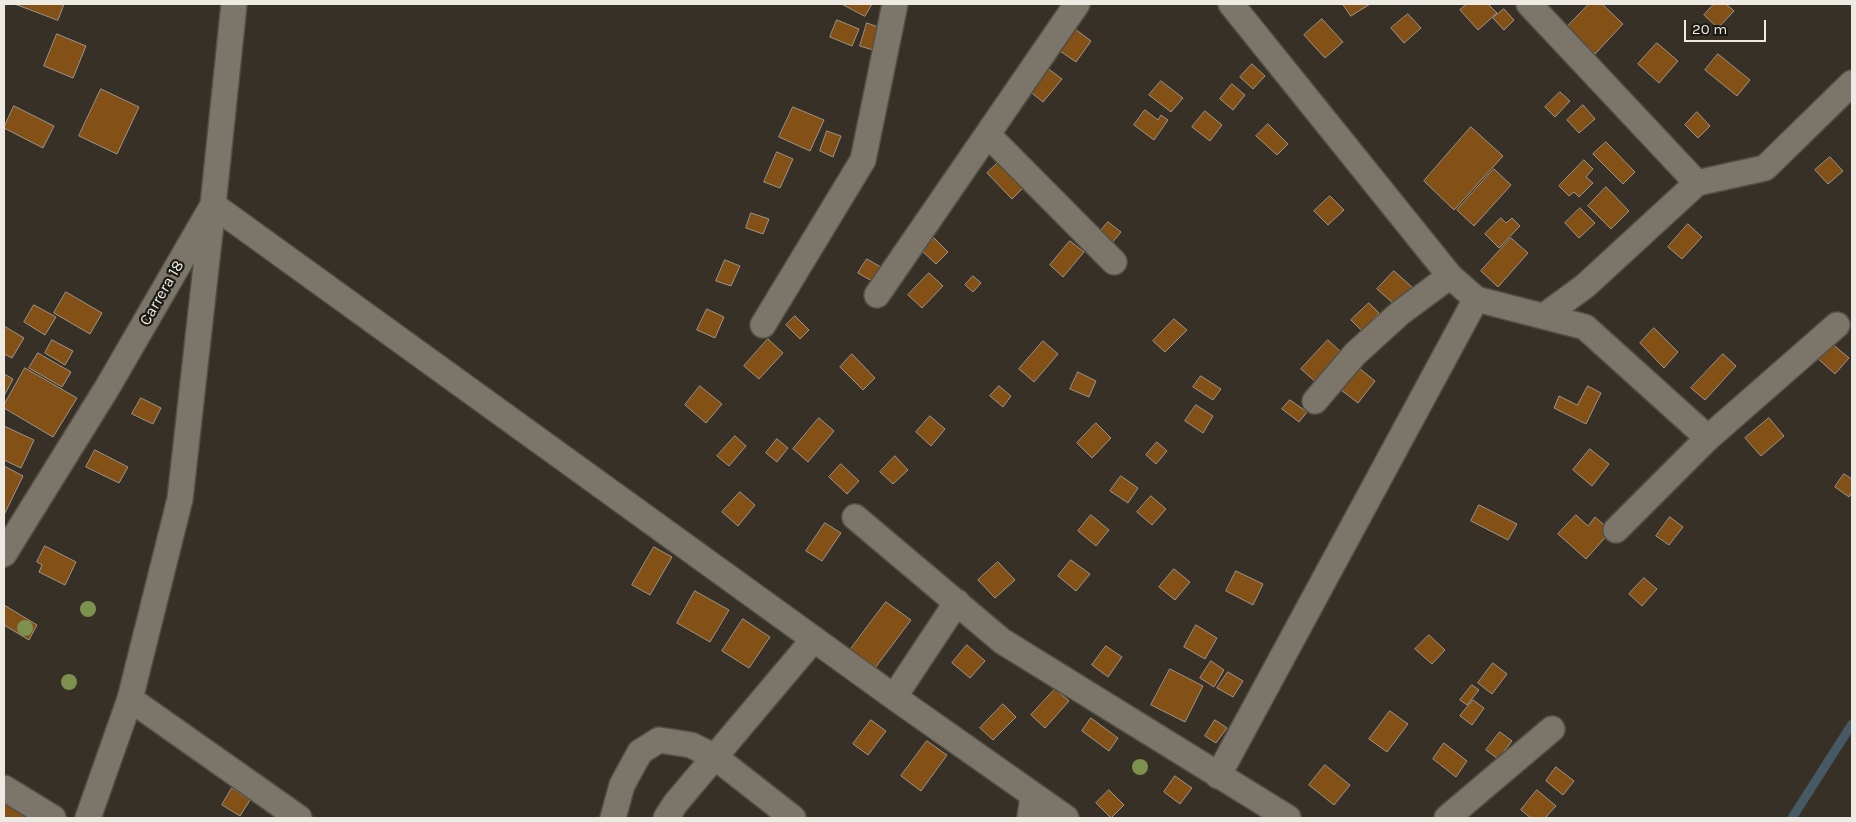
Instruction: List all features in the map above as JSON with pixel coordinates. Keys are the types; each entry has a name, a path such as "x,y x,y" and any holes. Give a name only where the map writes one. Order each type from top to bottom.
{"street":[{"name":"Carrera 18","path":"4,554 107,388 213,205 234,4"},
{"path":"763,325 863,160 895,4"},
{"path":"877,295 1077,4"},
{"path":"1231,4 1450,276 1476,299 1585,327 1708,438"},
{"path":"1529,4 1697,183"},
{"path":"1544,316 1585,286 1697,183 1765,168 1852,83"},
{"path":"988,135 1114,262"},
{"path":"88,818 130,699 180,499 213,205 894,697 1032,807 1066,818"},
{"path":"1315,401 1362,348 1400,312 1450,276"},
{"path":"1218,776 1476,299"},
{"path":"1616,530 1708,438 1837,325"},
{"path":"855,517 1002,641 1288,818"},
{"path":"894,697 957,602"},
{"path":"666,818 675,804 814,639"},
{"path":"130,699 299,818"},
{"path":"1447,818 1552,729"},
{"path":"613,818 622,785 640,752 659,740 690,745 714,757 793,818"},
{"path":"4,788 52,818"}],"building":[{"path":"15,4 64,4 58,20"},
{"path":"842,4 872,4 865,16"},
{"path":"1343,4 1370,4 1351,16"},
{"path":"1467,4 1488,4 1497,13 1478,30 1460,10"},
{"path":"1589,4 1602,4 1623,24 1595,54 1567,27"},
{"path":"1714,4 1726,4 1734,11 1718,28 1704,15"},
{"path":"1504,9 1514,20 1504,30 1493,18"},
{"path":"1408,14 1421,28 1404,43 1391,28"},
{"path":"1322,19 1343,42 1325,58 1304,35"},
{"path":"837,20 859,29 852,46 830,37"},
{"path":"867,23 881,28 873,50 860,46"},
{"path":"1075,29 1091,41 1076,62 1060,51"},
{"path":"57,34 86,46 73,78 44,66"},
{"path":"1657,43 1678,61 1659,83 1638,64"},
{"path":"1718,54 1750,80 1737,96 1705,70"},
{"path":"1252,64 1265,76 1253,89 1240,77"},
{"path":"1046,67 1062,79 1043,102 1028,90"},
{"path":"1161,81 1183,98 1171,112 1149,95"},
{"path":"1232,84 1245,95 1233,110 1220,99"},
{"path":"101,89 139,107 117,154 79,136"},
{"path":"1560,92 1570,101 1555,117 1545,107"},
{"path":"1583,105 1595,119 1579,133 1567,120"},
{"path":"14,106 54,126 43,148 4,128"},
{"path":"793,107 824,120 810,151 779,137"},
{"path":"1145,110 1158,120 1161,115 1168,120 1154,140 1134,125"},
{"path":"1205,111 1222,125 1210,141 1192,127"},
{"path":"1697,112 1710,126 1698,138 1685,125"},
{"path":"1268,124 1288,144 1277,155 1256,136"},
{"path":"1471,127 1503,156 1454,210 1424,181"},
{"path":"827,131 841,136 833,157 820,151"},
{"path":"1606,142 1635,172 1623,184 1593,154"},
{"path":"777,152 793,159 780,188 764,182"},
{"path":"1830,157 1843,171 1828,184 1815,170"},
{"path":"1001,160 1025,186 1012,199 987,173"},
{"path":"1584,160 1593,169 1586,177 1593,183 1579,197 1574,192 1569,196 1559,186"},
{"path":"1494,169 1511,185 1474,226 1457,210"},
{"path":"1606,187 1629,211 1611,229 1588,206"},
{"path":"1330,196 1344,210 1328,225 1314,211"},
{"path":"1580,208 1595,223 1579,238 1565,223"},
{"path":"751,213 769,219 763,234 746,228"},
{"path":"1501,218 1506,223 1512,218 1520,226 1499,248 1485,234"},
{"path":"1108,222 1121,232 1111,244 1098,234"},
{"path":"1688,224 1702,237 1682,259 1668,247"},
{"path":"934,238 948,252 936,264 922,251"},
{"path":"1511,238 1528,253 1498,287 1481,271"},
{"path":"1070,241 1084,252 1063,277 1050,265"},
{"path":"867,259 886,270 877,284 858,273"},
{"path":"725,260 740,266 731,286 716,281"},
{"path":"1394,271 1412,287 1395,305 1377,289"},
{"path":"929,273 943,286 922,308 908,295"},
{"path":"973,276 981,283 973,292 965,285"},
{"path":"66,292 102,313 90,334 54,313"},
{"path":"1369,303 1379,313 1362,331 1351,320"},
{"path":"34,305 56,317 45,335 24,322"},
{"path":"707,309 724,317 715,338 697,330"},
{"path":"795,316 809,330 800,339 786,325"},
{"path":"1174,319 1187,330 1165,352 1153,341"},
{"path":"4,326 24,338 12,358 4,354"},
{"path":"1654,328 1678,352 1664,368 1640,343"},
{"path":"768,339 783,353 759,379 744,366"},
{"path":"52,340 73,351 65,365 45,353"},
{"path":"1328,340 1344,355 1318,384 1301,369"},
{"path":"1043,341 1058,354 1034,382 1019,369"},
{"path":"1830,342 1849,358 1835,374 1816,357"},
{"path":"38,353 71,372 62,387 29,368"},
{"path":"852,354 875,378 863,390 840,367"},
{"path":"1723,354 1736,366 1705,400 1691,388"},
{"path":"25,368 77,398 53,437 4,408"},
{"path":"1359,368 1375,381 1358,403 1341,390"},
{"path":"1078,372 1096,381 1089,397 1070,389"},
{"path":"4,374 13,379 4,396"},
{"path":"1201,376 1221,389 1213,400 1193,387"},
{"path":"700,386 722,404 706,423 685,405"},
{"path":"999,386 1011,396 1003,407 990,396"},
{"path":"1588,386 1601,393 1586,424 1554,408 1559,396 1577,405"},
{"path":"141,398 161,408 153,424 132,414"},
{"path":"1290,400 1307,412 1299,422 1282,409"},
{"path":"1196,405 1213,416 1203,433 1185,421"},
{"path":"930,416 945,429 931,446 916,432"},
{"path":"819,418 834,431 808,462 793,449"},
{"path":"1769,418 1784,436 1761,456 1745,438"},
{"path":"1096,423 1111,438 1092,458 1077,443"},
{"path":"4,426 34,440 21,468 4,460"},
{"path":"735,436 746,446 729,466 717,456"},
{"path":"777,439 788,448 777,462 766,453"},
{"path":"1157,442 1167,451 1156,464 1146,455"},
{"path":"1590,449 1609,464 1592,486 1573,470"},
{"path":"95,450 128,467 119,483 86,467"},
{"path":"895,456 908,470 893,484 880,472"},
{"path":"841,464 859,481 847,494 829,477"},
{"path":"4,466 23,476 4,515"},
{"path":"1844,474 1852,479 1852,492 1849,497 1835,487"},
{"path":"1121,476 1138,488 1128,503 1110,491"},
{"path":"740,492 755,505 738,526 722,512"},
{"path":"1151,496 1166,509 1152,525 1137,512"},
{"path":"1479,505 1517,524 1508,540 1471,521"},
{"path":"1091,515 1109,530 1096,546 1078,531"},
{"path":"1576,515 1588,526 1595,517 1611,531 1586,559 1558,534"},
{"path":"1670,517 1683,527 1669,545 1656,536"},
{"path":"825,523 841,533 822,561 806,551"},
{"path":"45,546 76,562 65,585 39,572 42,565 37,562"},
{"path":"654,547 672,557 650,595 632,585"},
{"path":"1071,560 1090,574 1076,591 1058,576"},
{"path":"998,562 1015,580 995,598 978,580"},
{"path":"1174,569 1190,582 1175,600 1159,587"},
{"path":"1236,571 1263,584 1253,605 1226,591"},
{"path":"1644,578 1657,589 1642,606 1629,594"},
{"path":"695,591 729,610 710,642 677,623"},
{"path":"886,602 911,620 875,668 850,650"},
{"path":"4,605 37,625 29,640 4,625"},
{"path":"743,619 770,637 749,668 722,651"},
{"path":"1196,625 1217,638 1205,659 1184,647"},
{"path":"1429,635 1445,650 1432,664 1415,649"},
{"path":"967,645 985,661 970,678 952,663"},
{"path":"1106,646 1122,657 1108,677 1092,665"},
{"path":"1211,661 1224,670 1214,687 1200,678"},
{"path":"1493,663 1507,674 1492,694 1478,683"},
{"path":"1170,669 1203,686 1185,722 1151,705"},
{"path":"1228,672 1243,681 1233,697 1217,688"},
{"path":"1472,685 1479,690 1467,705 1460,700"},
{"path":"1055,689 1069,701 1045,728 1031,715"},
{"path":"1473,700 1484,708 1472,725 1460,716"},
{"path":"1003,704 1016,717 993,740 980,728"},
{"path":"1390,711 1408,724 1387,752 1369,739"},
{"path":"1091,718 1118,738 1109,751 1082,731"},
{"path":"871,720 886,731 868,755 853,744"},
{"path":"1215,720 1227,728 1216,743 1205,736"},
{"path":"1500,732 1512,741 1498,759 1486,750"},
{"path":"927,741 947,755 921,791 901,776"},
{"path":"1444,743 1467,761 1456,777 1433,759"},
{"path":"1325,765 1350,785 1334,805 1309,785"},
{"path":"1556,767 1574,781 1563,795 1546,781"},
{"path":"1175,776 1192,788 1180,804 1164,792"},
{"path":"232,788 250,800 240,816 222,805"},
{"path":"1109,790 1124,805 1111,818 1096,803"},
{"path":"1537,790 1556,806 1545,818 1531,818 1521,810"},
{"path":"4,803 28,818 4,818"}],"waterway":[{"path":"1792,818 1852,724"}]}
